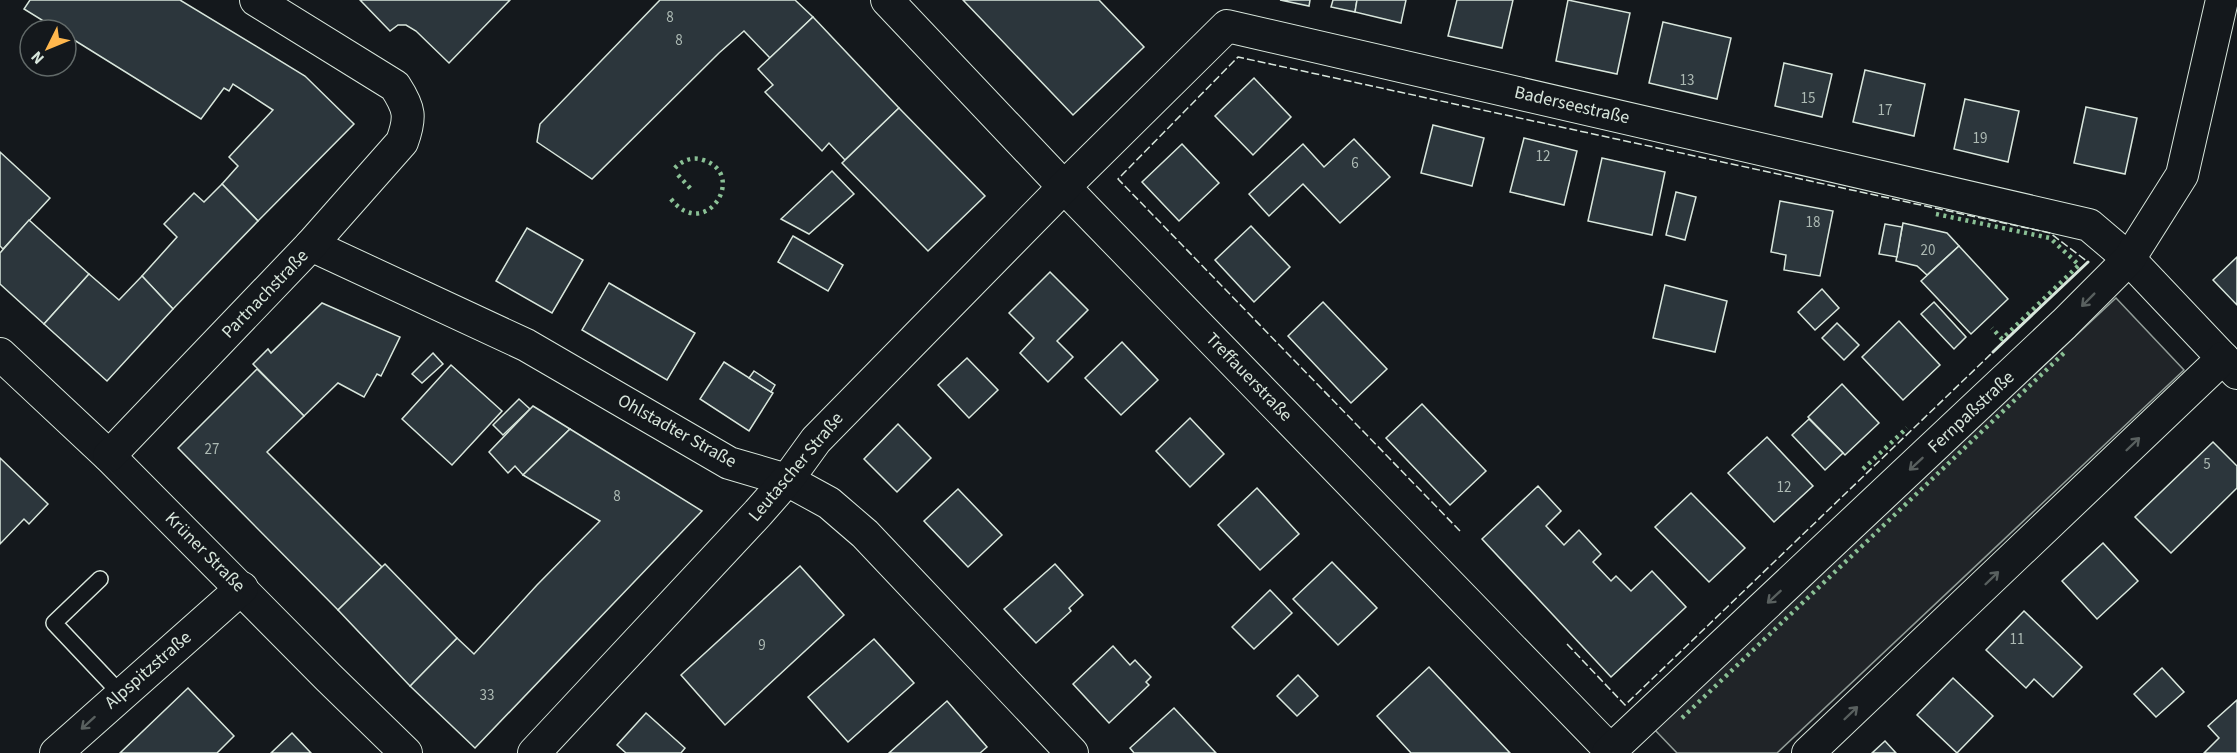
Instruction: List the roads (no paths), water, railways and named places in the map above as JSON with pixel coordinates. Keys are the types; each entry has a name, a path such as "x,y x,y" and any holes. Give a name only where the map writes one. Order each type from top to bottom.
{"street":[{"name":"Partnachstraße","path":"109,456 311,245 402,142 409,124 407,105 395,86 256,0"},
{"name":"Treffauerstraße","path":"887,0 1064,187 1610,752"},
{"name":"Fernpaßstraße","path":"1610,752 2064,324 2129,259 2182,175 2222,0"},
{"name":"Baderseestraße","path":"1064,187 1227,26 2089,225 2129,259"},
{"name":"Leutascher Straße","path":"534,753 758,513 787,480 816,440 1064,187"},
{"name":"Ohlstadter Straße","path":"311,245 526,345 729,463 787,480 829,503 865,534 1072,753"},
{"path":"1808,753 2230,365 2129,259"},
{"name":"Krüner Straße","path":"0,354 109,456 406,753"},
{"name":"Alpspitzstraße","path":"56,753 242,588"}],"lane":[{"path":"100,579 54,623 121,694"}]}
